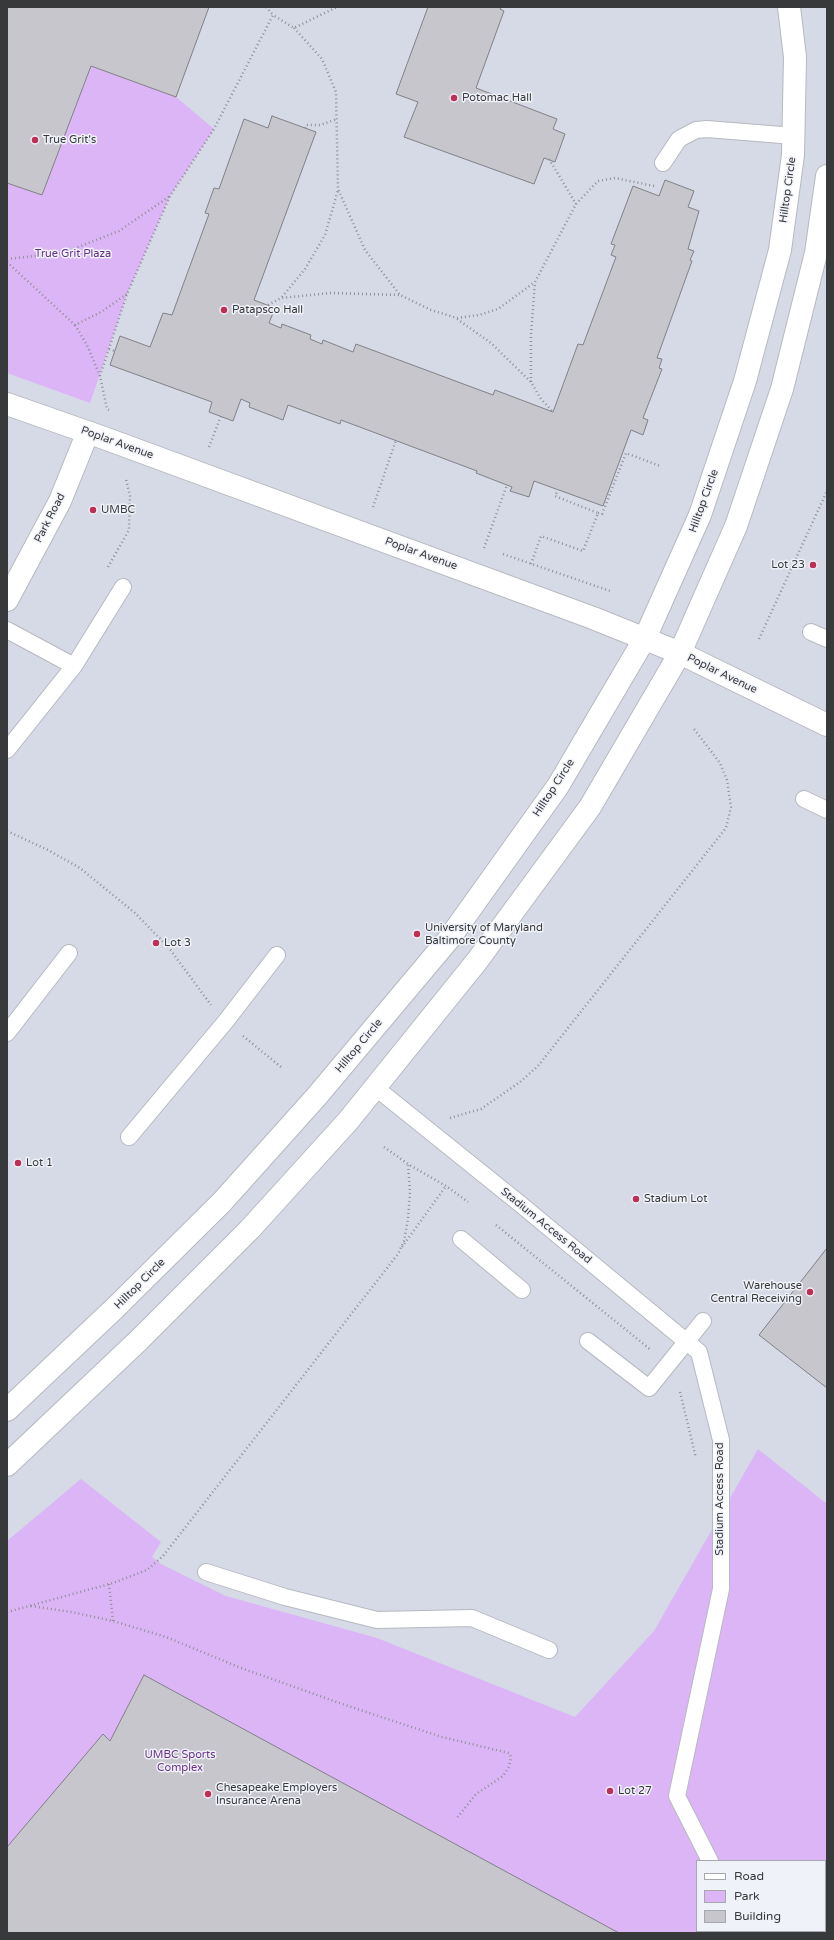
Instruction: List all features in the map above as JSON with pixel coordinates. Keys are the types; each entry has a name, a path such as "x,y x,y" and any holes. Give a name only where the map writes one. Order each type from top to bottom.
{"street":[{"name":"Hilltop Circle","path":"7,1410 115,1308 222,1202 317,1096 443,946 558,786 645,638 700,515 745,381 780,250 794,155 795,57 789,7"},
{"path":"7,1465 139,1340 250,1229 376,1088 477,961 590,807 680,653 736,526 782,389 816,253 827,176"},
{"name":"Poplar Avenue","path":"7,404 88,432 645,638 680,653 827,725"},
{"name":"Park Road","path":"7,600 60,501 88,432"}],"lane":[{"path":"663,163 679,139 696,130 707,129 794,136"},
{"path":"7,750 74,666 123,587"},
{"path":"7,630 74,666"},
{"path":"811,632 827,639"},
{"path":"804,799 827,810"},
{"path":"7,1033 69,953"},
{"path":"129,1137 226,1021 277,955"},
{"name":"Stadium Access Road","path":"376,1088 519,1203 699,1352 721,1440 721,1589 678,1796 710,1860"},
{"path":"461,1240 522,1290"},
{"path":"588,1341 649,1388 703,1321"},
{"path":"206,1572 285,1597 377,1620 472,1618 549,1650"}],"path":[{"path":"266,7 273,15 294,28 322,59 336,92 338,189 324,235 305,270 281,298 268,305"},
{"path":"294,28 337,7"},
{"path":"100,376 127,294 170,196 214,129 273,15"},
{"path":"305,128 306,125 320,125 337,119"},
{"path":"549,159 576,204"},
{"path":"531,382 531,334 535,282 576,204 598,181 606,178 628,179 655,186"},
{"path":"338,189 365,250 400,295"},
{"path":"7,261 62,253 119,231 170,196"},
{"path":"7,261 75,325 87,345 100,376 107,409 115,412"},
{"path":"457,318 479,315 498,309 535,282"},
{"path":"75,325 101,312 127,294"},
{"path":"281,298 330,294 400,295 431,310 457,318 491,343 531,382 541,399 553,412"},
{"path":"109,349 115,351"},
{"path":"209,447 221,416"},
{"path":"373,507 396,440"},
{"path":"202,444 216,450"},
{"path":"558,490 555,496 602,514 626,453 660,466"},
{"path":"108,568 129,530 130,496 126,479"},
{"path":"490,550 484,548 507,485"},
{"path":"759,639 827,491"},
{"path":"365,504 380,510"},
{"path":"531,564 541,536 583,551 598,513"},
{"path":"497,552 610,591"},
{"path":"448,1118 481,1109 520,1082 538,1066 726,828 731,807 727,780 720,763 694,729"},
{"path":"7,830 80,868 135,913 169,948 206,1000 226,1021 281,1067"},
{"path":"384,1146 408,1164 446,1186 468,1202"},
{"path":"398,1254 404,1241 408,1219 410,1192 408,1164"},
{"path":"7,1612 108,1584 147,1570 162,1556 398,1254 446,1186"},
{"path":"496,1225 652,1350"},
{"path":"680,1392 696,1460"},
{"path":"108,1584 114,1621"},
{"path":"28,1606 71,1612 114,1621 166,1637 241,1668 348,1706 442,1737 509,1753 511,1756 509,1767 506,1772 476,1794 457,1818"}],"shaded area":[{"name":"University of Maryland Baltimore County","path":"7,7 827,7 827,1933 7,1933"}],"green space":[{"name":"True Grit Plaza","path":"91,66 176,97 214,129 170,196 127,294 90,403 7,373 7,183 42,195"},
{"name":"UMBC Sports Complex","path":"758,1449 827,1504 827,1933 7,1933 7,1541 81,1479 161,1542 152,1557 161,1564 226,1596 377,1638 575,1717 654,1631"}],"building":[{"name":"True Grit's","path":"7,7 209,7 176,97 91,66 42,195 7,183"},
{"name":"Potomac Hall","path":"428,7 501,7 500,9 504,11 476,88 557,119 553,129 565,134 555,162 544,158 534,184 404,137 418,102 396,94"},
{"name":"Patapsco Hall","path":"272,116 316,132 254,300 275,308 269,323 281,328 282,324 311,335 310,339 322,344 323,340 353,352 356,344 493,395 495,390 553,412 578,344 583,345 616,257 611,255 615,245 611,244 633,186 659,196 665,180 694,191 688,207 699,211 688,249 694,251 690,260 692,261 657,358 662,359 659,368 662,369 643,418 648,420 643,435 631,430 603,506 534,481 529,497 510,491 512,487 476,473 477,471 341,420 340,424 288,405 283,420 249,407 250,403 241,399 233,421 209,412 212,402 110,365 120,336 150,347 163,313 172,315 209,214 205,213 214,188 219,189 244,119 268,128"},
{"name":"Warehouse Central Receiving","path":"827,1248 827,1388 759,1335"},
{"name":"Chesapeake Employers Insurance Arena","path":"144,1675 619,1933 7,1933 7,1847 103,1734 110,1741"}],"place":[{"name":"Potomac Hall","path":"454,98"},
{"name":"True Grit's","path":"35,140"},
{"name":"Patapsco Hall","path":"224,310"},
{"name":"UMBC","path":"93,510"},
{"name":"Lot 23","path":"813,565"},
{"name":"University of Maryland Baltimore County","path":"417,934"},
{"name":"Lot 3","path":"156,943"},
{"name":"Lot 1","path":"18,1163"},
{"name":"Stadium Lot","path":"636,1199"},
{"name":"Warehouse Central Receiving","path":"810,1292"},
{"name":"Lot 27","path":"610,1791"},
{"name":"Chesapeake Employers Insurance Arena","path":"208,1794"}]}
